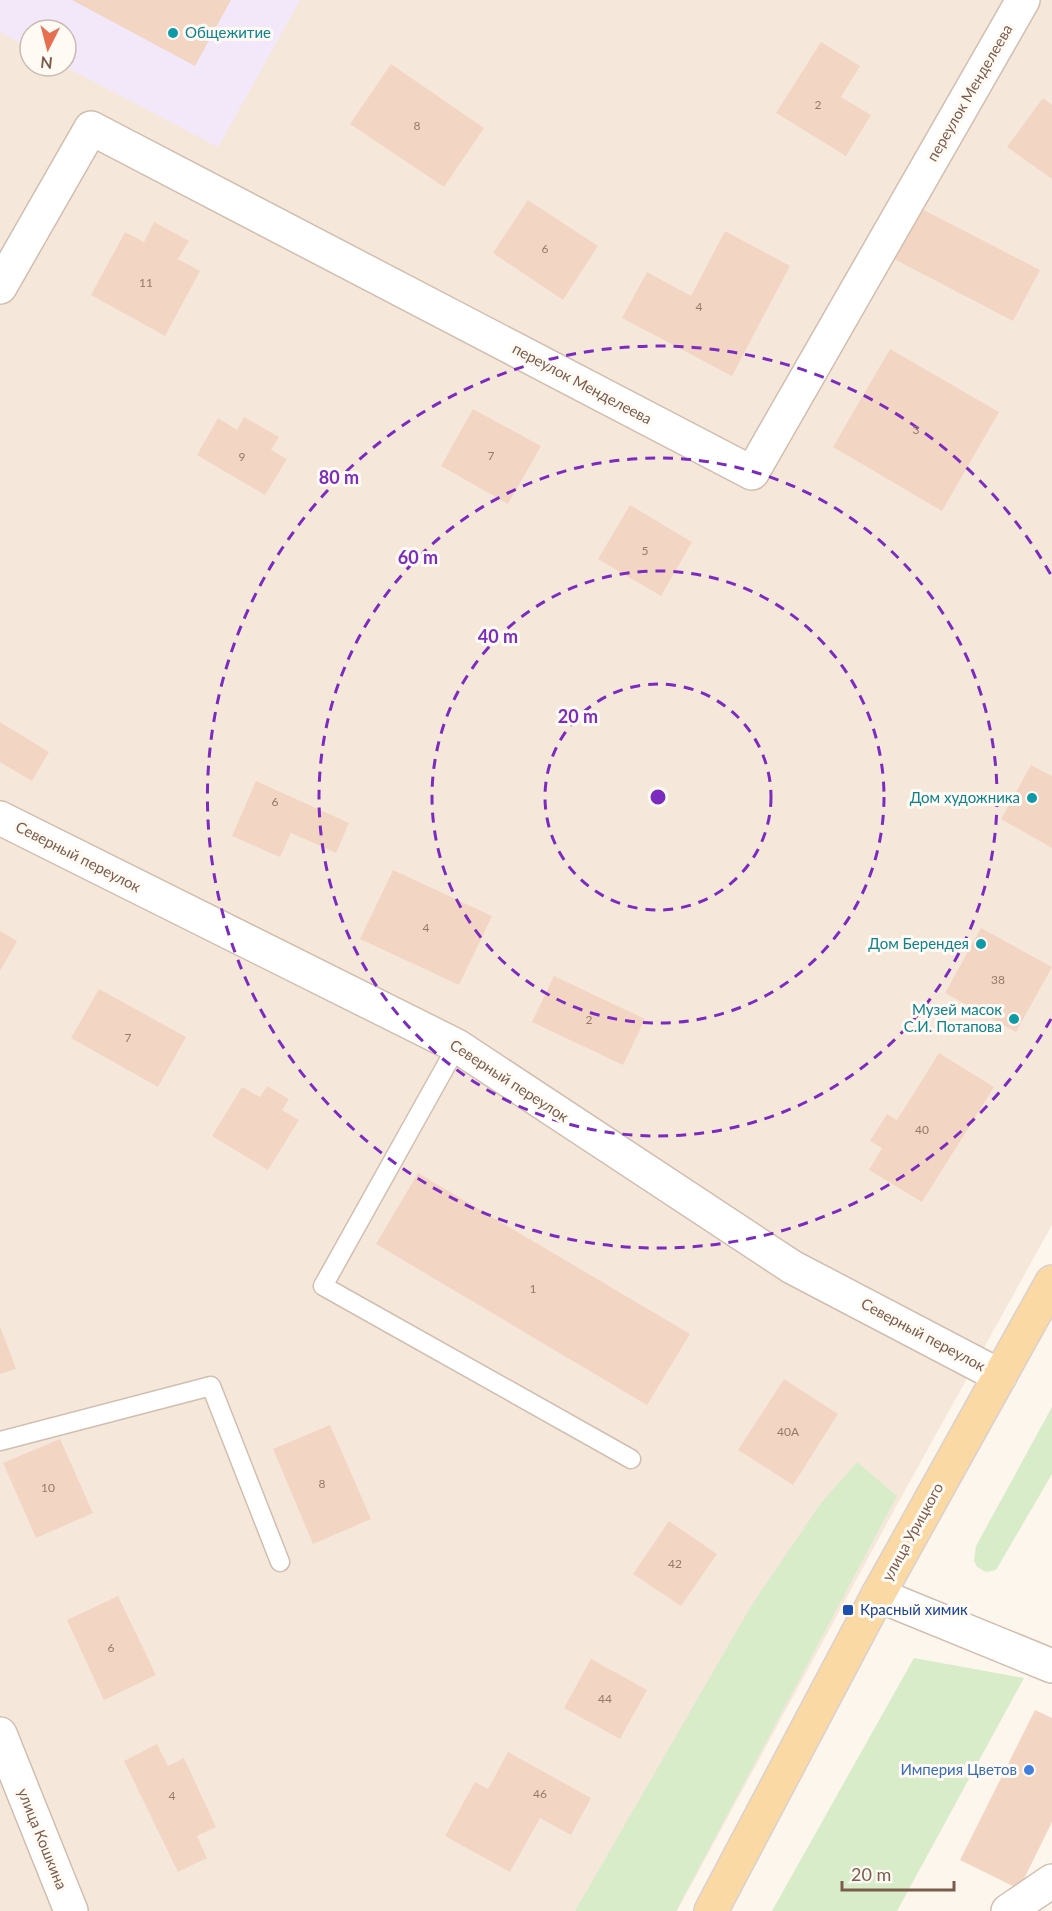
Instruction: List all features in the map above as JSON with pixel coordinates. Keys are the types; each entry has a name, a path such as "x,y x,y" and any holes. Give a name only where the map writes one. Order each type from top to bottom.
{"main road":[{"name":"улица Урицкого","path":"711,1911 879,1595 1052,1282"}],"street":[{"name":"переулок Менделеева","path":"0,287 91,128 752,473 1023,0"},
{"name":"Северный переулок","path":"0,818 457,1046 792,1267 1000,1376"},
{"path":"879,1595 1052,1666"},
{"name":"улица Кошкина","path":"0,1734 71,1911"},
{"path":"1008,1911 1052,1881"}],"lane":[{"path":"457,1046 323,1286 631,1459"},
{"path":"0,1441 211,1386 280,1562"}],"shaded area":[{"path":"0,0 1052,0 1052,1225 677,1911 0,1911"},
{"path":"0,0 300,0 218,147 78,73 78,18 18,18 18,42 0,32"}],"green space":[{"path":"1052,1407 1052,1474 996,1570 986,1572 977,1567 974,1561 976,1546"},
{"path":"857,1462 897,1496 676,1911 575,1911 751,1606 821,1503"},
{"path":"914,1658 1024,1678 897,1911 772,1911"}],"building":[{"name":"Общежитие","path":"72,0 231,0 195,66"},
{"path":"821,42 860,66 841,97 871,115 846,156 776,113"},
{"path":"391,64 484,128 444,187 350,124"},
{"path":"1043,98 1052,105 1052,179 1007,147"},
{"path":"528,200 598,246 563,300 493,253"},
{"path":"918,207 1040,270 1013,321 892,258"},
{"path":"154,222 189,241 178,259 200,271 165,336 91,295 125,232 144,242"},
{"path":"725,231 790,266 732,376 622,318 647,272 691,296"},
{"path":"890,349 999,412 942,511 833,447"},
{"path":"473,409 541,446 508,504 441,466"},
{"path":"244,417 279,437 271,450 287,459 265,495 197,455 218,418 237,430"},
{"path":"630,505 692,542 661,596 598,559"},
{"path":"0,722 49,752 32,781 0,762"},
{"name":"Дом художника","path":"1031,765 1052,776 1052,848 1001,819"},
{"path":"256,781 349,823 336,853 291,833 280,857 232,836"},
{"path":"393,870 492,916 459,985 360,939"},
{"path":"981,928 1052,967 1016,1032 945,993"},
{"path":"0,931 17,941 0,971"},
{"path":"554,976 645,1019 623,1065 532,1022"},
{"path":"99,989 186,1037 158,1087 71,1038"},
{"path":"939,1053 994,1087 922,1202 869,1170 882,1148 870,1141 887,1114 897,1120"},
{"path":"267,1086 289,1099 282,1110 299,1120 268,1170 212,1136 242,1087 260,1097"},
{"path":"418,1173 690,1334 647,1405 376,1244"},
{"path":"0,1326 16,1369 0,1374"},
{"path":"784,1379 838,1414 793,1485 738,1450"},
{"path":"330,1425 371,1519 313,1544 273,1449"},
{"path":"60,1439 93,1513 36,1538 3,1463"},
{"path":"669,1521 717,1554 681,1606 633,1574"},
{"path":"118,1596 156,1675 104,1700 67,1620"},
{"path":"591,1659 647,1690 620,1739 564,1708"},
{"name":"Империя Цветов","path":"1035,1710 1052,1718 1052,1822 1019,1889 960,1860"},
{"path":"157,1744 168,1766 184,1758 216,1827 197,1836 207,1858 178,1872 124,1761"},
{"path":"508,1752 591,1798 571,1835 540,1818 510,1872 445,1836 475,1782 488,1789"}],"place":[{"name":"Общежитие","path":"173,33"},
{"name":"Дом художника","path":"1032,798"},
{"name":"Дом Берендея","path":"981,944"},
{"name":"Музей масок С.И. Потапова","path":"1014,1019"},
{"name":"Красный химик","path":"848,1610"},
{"name":"Империя Цветов","path":"1029,1770"}]}
